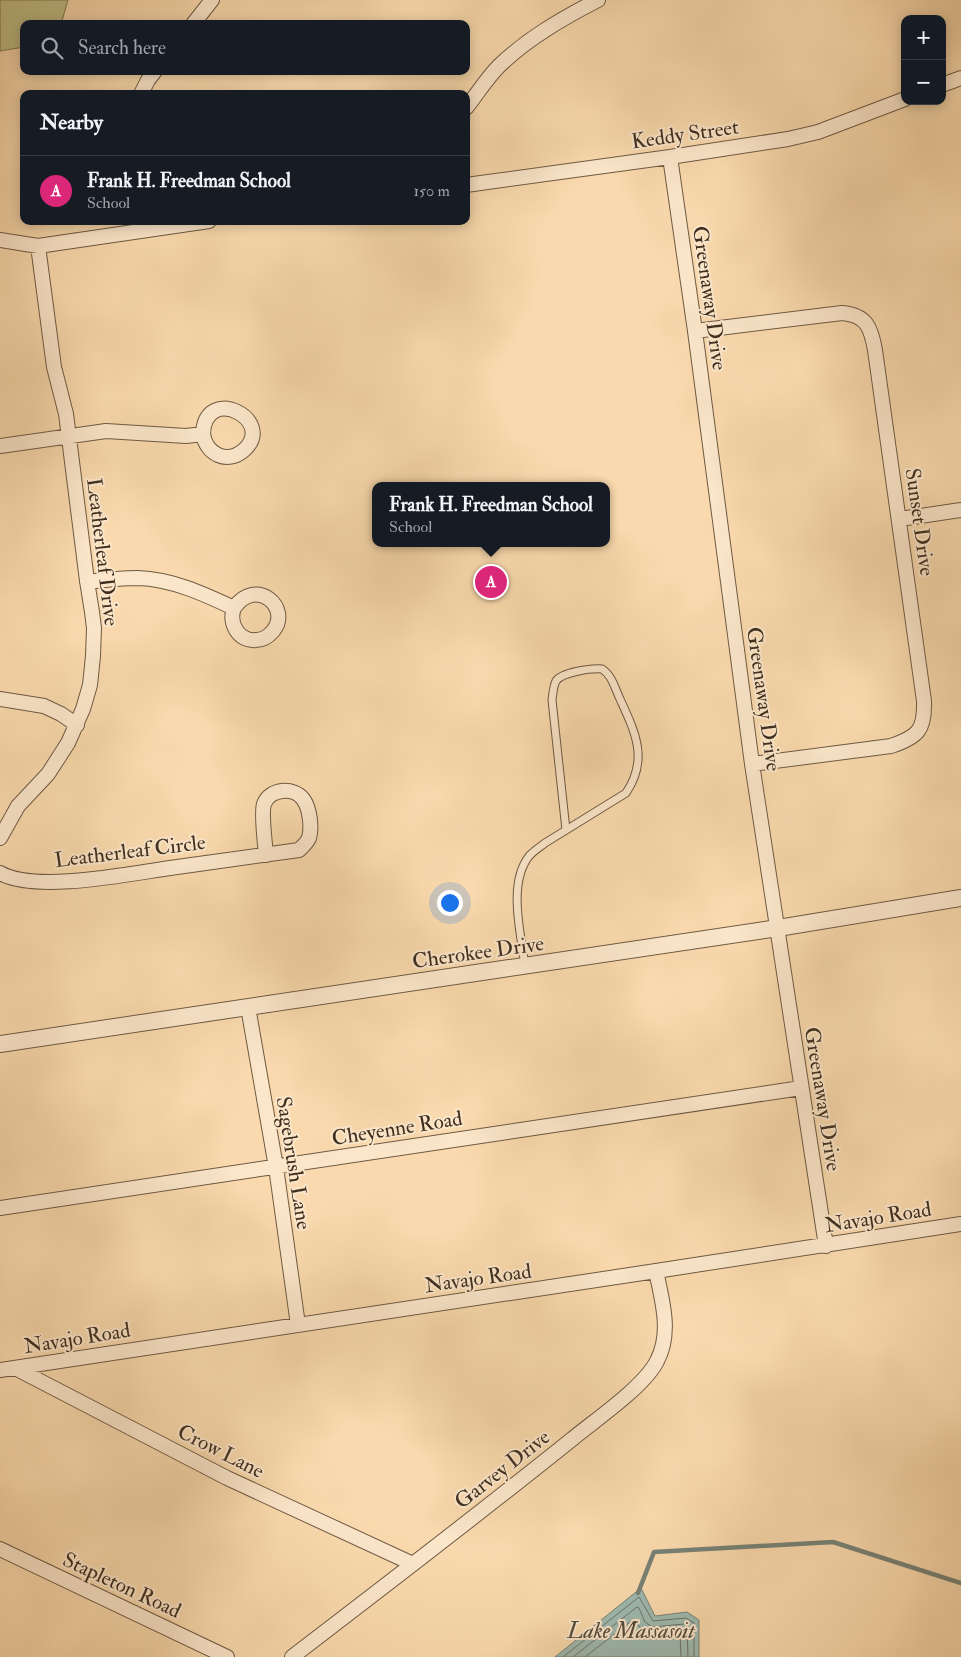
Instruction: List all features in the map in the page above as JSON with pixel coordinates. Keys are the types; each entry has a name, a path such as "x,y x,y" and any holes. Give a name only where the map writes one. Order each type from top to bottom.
{"street":[{"path":"196,20 212,0"},
{"path":"470,103 490,77 513,53 545,29 598,0"},
{"path":"143,90 152,75"},
{"path":"946,84 961,78"},
{"name":"Keddy Street","path":"470,184 788,139 818,132 901,101"},
{"name":"Greenaway Drive","path":"670,157 752,764 826,1246"},
{"path":"0,240 38,246 151,225"},
{"name":"Leatherleaf Drive","path":"0,838 18,806 55,764 76,725 90,685 93,656 94,628 69,438 64,403 54,367 38,246"},
{"name":"Sunset Drive","path":"695,331 842,313 858,316 865,321 873,336 924,701 924,720 919,731 908,740 891,746 752,764"},
{"path":"0,446 69,438 96,432 115,431 186,436 203,434"},
{"path":"900,519 961,510"},
{"path":"87,582 129,578 157,580 191,590 234,608"},
{"path":"0,698 44,706 76,725"},
{"name":"Leatherleaf Circle","path":"0,873 28,881 78,880 266,855 299,850 308,839 309,826 307,806 304,800 297,794 288,791 279,792 269,796 265,802 263,813 266,855"},
{"name":"Cherokee Drive","path":"0,1044 778,928 961,898"},
{"name":"Sagebrush Lane","path":"248,1008 276,1167 298,1325"},
{"name":"Cheyenne Road","path":"0,1208 801,1088"},
{"name":"Navajo Road","path":"0,1370 656,1272 961,1224"},
{"name":"Garvey Drive","path":"292,1657 550,1457 646,1377 661,1354 664,1335 664,1315 656,1272"},
{"name":"Crow Lane","path":"15,1368 227,1478 413,1564"},
{"name":"Stapleton Road","path":"0,1549 227,1657"}],"lane":[{"path":"525,966 517,907 519,886 526,861 534,851 626,793 633,782 637,770 638,756 634,731 610,677 602,669 562,676 556,681 553,691 552,700 566,830"}],"shaded area":[{"path":"0,0 68,0 62,20 20,20 20,48 0,51"}],"water":[{"name":"Lake Massasoit","path":"641,1588 655,1616 687,1612 699,1620 699,1657 555,1657"}],"waterway":[{"path":"638,1593 654,1552 833,1542 961,1583"}],"place":[{"name":"Frank H. Freedman School","path":"491,582"}]}
